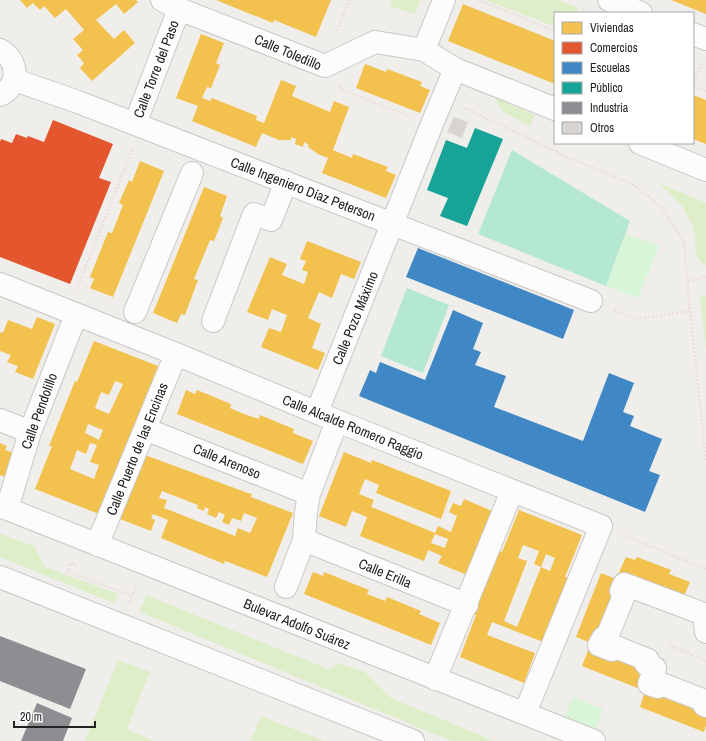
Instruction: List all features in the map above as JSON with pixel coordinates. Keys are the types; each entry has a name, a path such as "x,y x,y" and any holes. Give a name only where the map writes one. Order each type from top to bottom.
{"street":[{"path":"424,50 444,0"},
{"path":"609,0 639,12"},
{"name":"Calle Toledillo","path":"171,5 325,66"},
{"name":"Calle Torre del Paso","path":"135,124 171,5"},
{"path":"694,35 705,49"},
{"path":"325,66 375,42 424,50 455,69 554,109"},
{"path":"0,50 6,53 11,59 16,73 7,88"},
{"path":"392,224 455,69"},
{"name":"Calle Ingeniero Díaz Peterson","path":"7,88 78,102 591,301"},
{"path":"642,144 706,170"},
{"path":"135,312 192,173"},
{"path":"213,321 254,214 271,220 286,182"},
{"name":"Calle Pozo Máximo","path":"317,412 392,224"},
{"name":"Calle Alcalde Romero Raggio","path":"0,284 176,354 337,421 601,526"},
{"name":"Calle Pendolillo","path":"3,508 74,314"},
{"name":"Calle Puerto de las Encinas","path":"97,545 176,354"},
{"path":"0,420 30,432"},
{"path":"286,587 304,540 309,494 337,421"},
{"name":"Calle Arenoso","path":"145,429 309,494"},
{"path":"435,679 467,605 512,491"},
{"name":"Bulevar Adolfo Suárez","path":"3,508 594,741"},
{"path":"525,713 601,526"},
{"name":"Calle Erilla","path":"304,540 467,605"},
{"path":"0,577 413,741"},
{"path":"706,632 704,614 624,584 621,592 625,593 609,633 606,639 603,638 599,645 612,650 613,646 648,660 646,664 655,668 649,684 658,687 659,683 705,701 704,705 706,706"}],"path":[{"path":"478,0 554,31"},
{"path":"694,82 705,49"},
{"name":"Calle Toledillo","path":"325,66 342,90 432,124"},
{"path":"694,85 706,91"},
{"path":"443,97 511,132 568,158 634,185 660,207 684,242 706,460"},
{"path":"74,314 77,290 133,148"},
{"path":"688,281 706,277"},
{"path":"591,301 636,319 690,311"},
{"path":"701,411 706,410"},
{"path":"601,526 706,569"},
{"path":"78,566 71,563 68,572 132,596"},
{"path":"128,606 137,583"},
{"path":"128,586 135,588"},
{"path":"665,643 706,661"}],"green space":[{"path":"391,0 420,0 415,14 390,6"},
{"path":"486,0 559,0 578,8 576,12 554,12 554,27"},
{"path":"495,98 535,115 530,126 502,111"},
{"path":"512,150 630,221 606,286 478,234"},
{"path":"659,183 706,203 706,265 697,256 695,235 688,216 679,202"},
{"path":"626,234 659,246 638,298 606,286"},
{"path":"407,288 449,305 423,373 381,356"},
{"path":"700,296 706,296 706,349"},
{"path":"0,534 34,546 45,567 118,594 114,603 0,557"},
{"path":"146,595 328,669 339,663 365,672 391,698 494,741 452,741 140,612"},
{"path":"118,660 150,672 127,729 154,741 85,741"},
{"path":"573,697 603,709 595,730 565,717"},
{"path":"261,716 324,741 251,741"}],"building: Viviendas":[{"path":"20,0 136,0 138,2 124,14 116,4 96,20 114,39 124,30 135,43 92,81 80,68 84,63 77,55 83,50 73,39 84,30 66,9 55,18 44,6 40,10 33,3 27,8"},
{"path":"216,0 331,0 316,37 274,20 273,23"},
{"path":"671,0 706,0 706,14"},
{"path":"463,4 554,41 554,84 448,41"},
{"path":"201,34 224,43 216,63 220,65 211,88 207,87 202,98 210,101 212,98 257,116 256,120 264,123 281,80 296,86 292,96 330,112 334,101 349,107 333,150 352,158 353,154 388,167 386,171 396,175 386,198 322,173 328,158 318,154 304,142 303,147 295,144 296,139 291,137 291,140 279,140 262,133 256,147 192,121 198,106 176,98"},
{"path":"365,64 386,72 387,69 422,82 420,86 430,90 420,113 356,88"},
{"path":"694,95 706,100 706,144 694,139"},
{"path":"140,161 164,171 113,297 90,288 94,279 90,277 108,232 112,233 123,205 119,203 129,180 132,182"},
{"path":"204,187 227,196 220,216 223,218 214,241 210,240 194,279 198,280 185,315 181,314 177,323 153,313"},
{"path":"307,241 361,262 354,279 341,274 332,298 319,292 308,318 321,324 312,348 325,353 318,370 261,347 269,328 281,332 287,315 272,309 268,320 247,312 270,257 287,264 282,275 304,284 308,272 302,270 306,261 300,259"},
{"path":"37,317 55,324 33,379 15,372 18,366 7,362 11,355 0,351 0,332 3,333 8,320 32,329"},
{"path":"94,341 158,366 141,408 144,409 99,514 35,489 52,446 49,446 75,381 77,382","holes":["115,381 123,384 109,414 95,408 101,392 109,395","88,424 103,430 99,440 85,433","90,443 97,445 90,462 99,465 94,479 70,469 77,450 86,454"]},
{"path":"186,390 195,394 197,390 231,404 230,408 244,414 259,419 260,415 294,429 293,433 313,441 303,464 177,414"},
{"path":"0,443 7,446 5,450 14,453 5,477 0,475"},
{"path":"344,452 371,463 372,460 451,491 441,519 376,493 379,485 365,479 359,494 374,500 371,507 435,533 438,526 451,532 457,516 449,512 453,503 461,506 464,499 492,511 467,575 438,563 442,556 428,550 424,561 360,536 367,517 352,511 346,527 319,516","holes":["435,534 448,539 445,548 431,543"]},
{"path":"145,455 252,494 251,497 293,513 267,577 225,561 224,564 161,538 168,520 153,514 151,518 155,520 151,531 120,519","holes":["162,491 198,505 197,508 204,511 205,507 209,509 207,514 216,518 219,512 225,515 222,522 229,525 232,518 241,521 244,513 257,518 250,533 238,528 235,536 164,508 167,500 159,498"]},
{"path":"519,510 582,535 565,577 569,578 543,642 492,622 487,635 535,653 524,683 460,657 476,615 474,615 480,597 499,551 502,552","holes":["523,545 539,551 534,564 541,567 517,627 504,621 527,561 518,558","546,554 555,558 550,571 541,567"]},
{"path":"626,557 635,560 637,557 671,570 669,574 690,582 680,605 624,584 606,639 646,664 706,706 706,726 704,732 640,707 645,691 582,666 591,643 576,637 601,573 616,579"},
{"path":"313,572 323,576 324,572 369,590 367,594 385,601 387,597 421,611 419,614 440,623 431,645 304,594"}],"building: Comercios":[{"path":"53,120 113,144 99,178 111,182 70,284 0,257 1,139 12,143 16,134 27,138 28,136 44,142"}],"building: Escuelas":[{"path":"418,248 574,310 563,339 406,277"},
{"path":"453,310 483,323 473,349 481,352 475,365 506,376 494,407 583,441 609,373 634,383 623,412 634,416 630,426 662,439 649,471 660,475 645,512 359,396 370,370 376,373 380,362 425,380"}],"building: Público":[{"path":"475,128 503,139 467,226 440,216 448,198 427,190 446,140 467,148"}],"building: Industria":[{"path":"0,636 86,669 70,709 0,681"},
{"path":"37,703 72,718 63,741 21,741"}],"building: Otros":[{"path":"454,117 468,122 462,138 447,132"}]}
